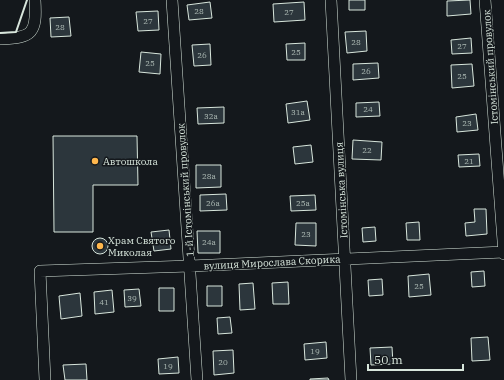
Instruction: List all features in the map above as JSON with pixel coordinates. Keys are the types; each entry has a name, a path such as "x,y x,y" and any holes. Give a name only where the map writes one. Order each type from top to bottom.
{"street":[{"path":"0,39 19,38 31,32 35,23 35,0"},
{"name":"1-й Істомінський провулок","path":"172,0 197,380"},
{"name":"Істомінська вулиця","path":"331,0 351,380"},
{"name":"Істомінський провулок","path":"485,0 504,253"},
{"name":"вулиця Мирослава Скорика","path":"45,380 40,271 504,253"}],"building":[{"path":"349,0 365,0 365,10 349,10"},
{"path":"470,0 471,14 447,16 447,1"},
{"path":"210,2 212,18 189,20 187,5"},
{"path":"304,2 305,20 274,22 273,4"},
{"path":"158,11 159,30 138,31 136,12"},
{"path":"69,17 71,36 51,37 50,18"},
{"path":"366,31 367,51 347,53 345,32"},
{"path":"471,38 472,53 452,54 451,40"},
{"path":"305,43 305,60 287,60 286,44"},
{"path":"210,44 211,65 194,66 192,45"},
{"path":"141,52 161,54 160,74 139,72"},
{"path":"378,63 379,78 353,80 353,64"},
{"path":"472,64 474,86 452,88 451,65"},
{"path":"307,101 310,120 288,123 286,104"},
{"path":"379,102 380,116 356,117 356,103"},
{"path":"224,107 224,123 198,124 197,108"},
{"path":"476,114 478,130 457,132 456,117"},
{"name":"Автошкола","path":"53,136 137,136 138,185 93,185 93,232 54,232"},
{"path":"353,140 382,142 381,160 352,159"},
{"path":"311,145 313,162 295,164 293,147"},
{"path":"479,154 480,166 459,167 458,155"},
{"path":"196,165 221,165 221,187 196,188"},
{"path":"226,194 227,210 200,211 200,195"},
{"path":"315,195 316,210 291,211 290,196"},
{"path":"474,209 486,209 487,234 466,236 465,223 475,222"},
{"path":"419,222 420,240 407,240 406,223"},
{"path":"296,223 316,223 316,246 295,245"},
{"path":"375,227 376,241 363,242 362,228"},
{"path":"169,230 171,249 154,251 151,232"},
{"path":"197,231 220,231 220,253 198,253"},
{"name":"Храм Святого Миколая","path":"100,238 107,243 108,246 103,253 100,254 93,249 92,246 97,239"},
{"path":"484,271 485,286 472,287 471,272"},
{"path":"429,274 431,295 409,297 408,276"},
{"path":"382,279 383,295 369,296 368,280"},
{"path":"288,282 289,304 273,304 272,283"},
{"path":"253,283 255,309 240,310 239,284"},
{"path":"207,286 222,286 222,306 207,306"},
{"path":"159,288 174,288 174,311 159,311"},
{"path":"139,289 141,306 125,307 124,290"},
{"path":"112,290 114,312 95,314 94,292"},
{"path":"80,293 82,316 61,319 59,296"},
{"path":"230,317 232,333 218,334 217,318"},
{"path":"488,337 490,360 472,361 471,338"},
{"path":"326,342 327,358 305,360 304,344"},
{"path":"392,347 393,364 371,365 370,348"},
{"path":"233,350 234,373 214,375 213,351"},
{"path":"178,357 179,373 159,374 158,359"},
{"path":"86,364 87,380 65,380 63,365"},
{"path":"328,378 329,380 310,380 310,379"}],"wall":[{"path":"0,33 16,32 27,0"}],"place":[{"name":"Автошкола","path":"95,161"},
{"name":"Храм Святого Миколая","path":"100,246"}]}
